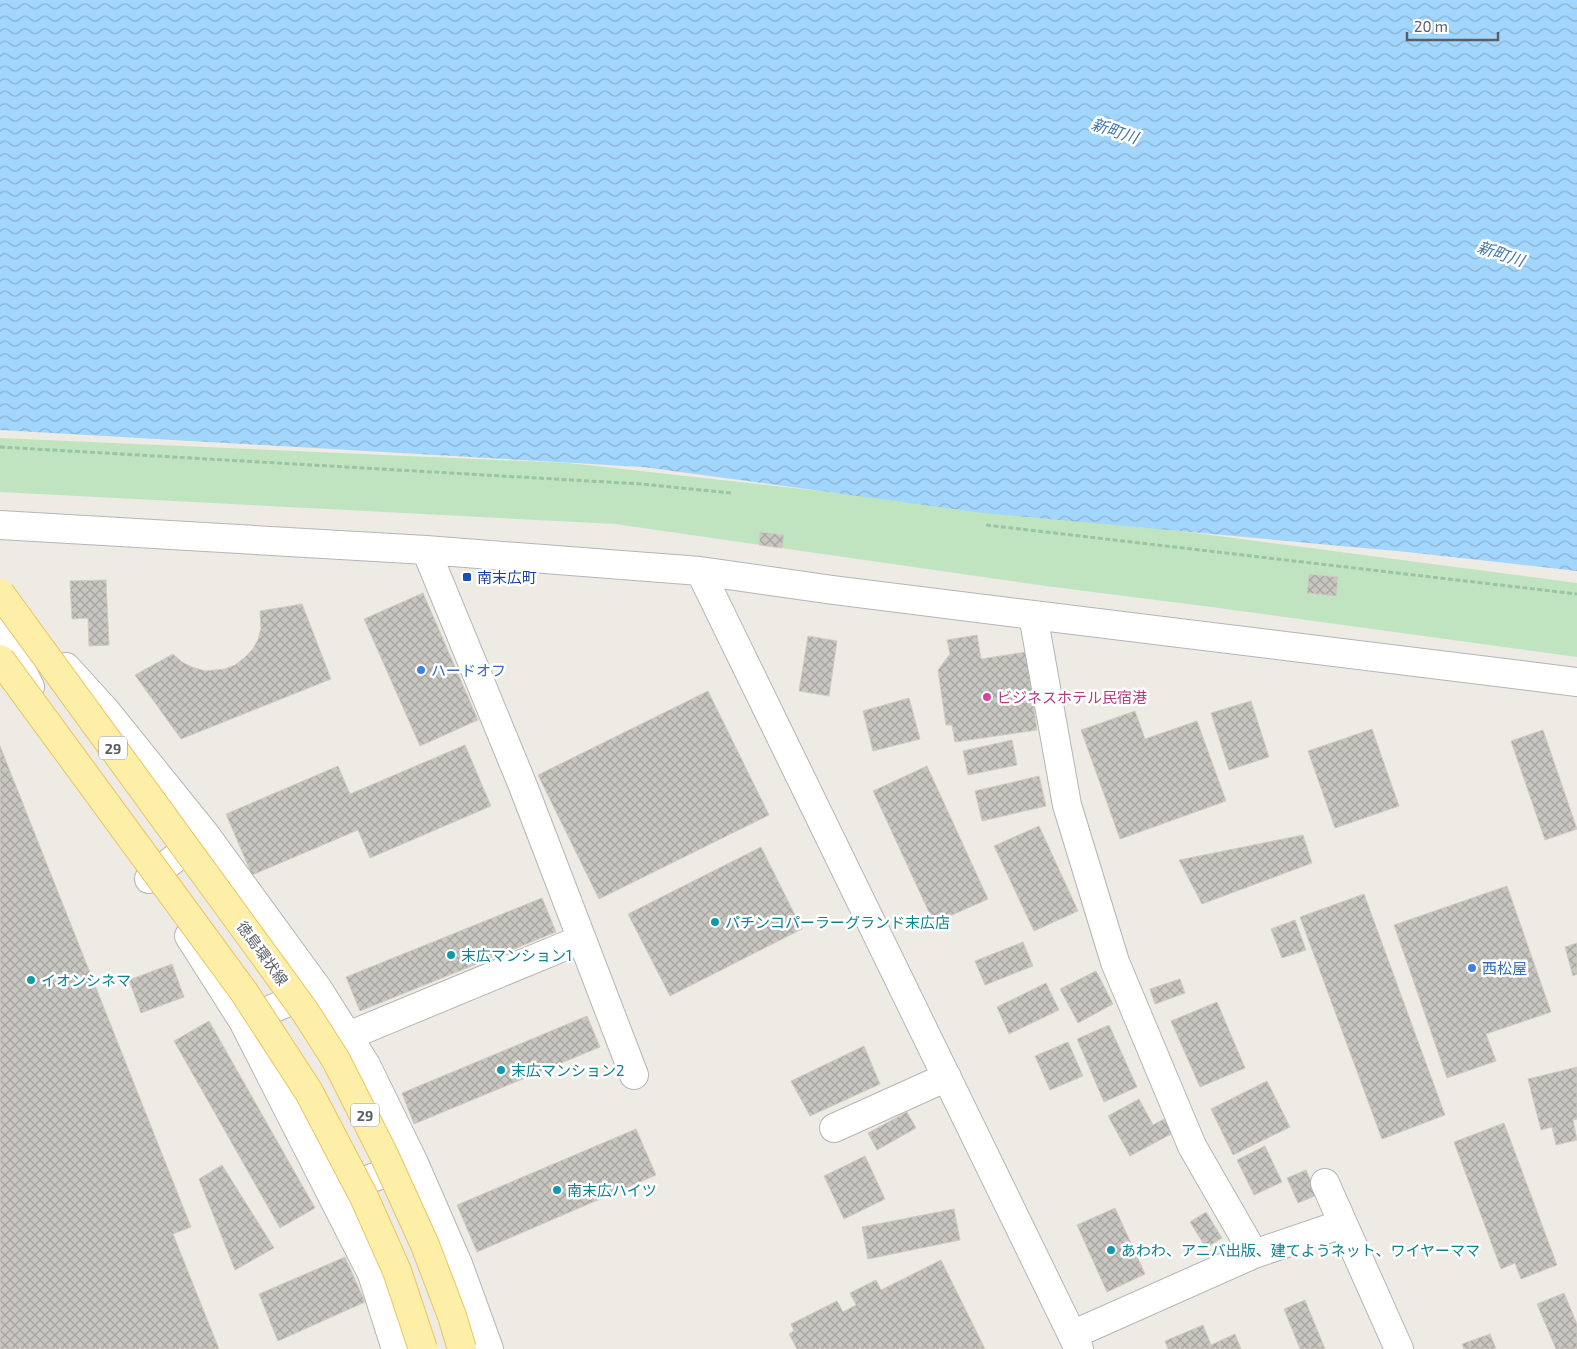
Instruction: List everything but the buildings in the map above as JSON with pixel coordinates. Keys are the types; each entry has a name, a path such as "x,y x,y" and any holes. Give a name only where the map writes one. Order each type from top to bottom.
{"main road":[{"name":"徳島環状線","path":"0,594 282,980 336,1060 384,1155 425,1245 452,1316 462,1349"},
{"name":"29","path":"0,659 244,992 309,1092 364,1198 397,1271 423,1349"}],"street":[{"path":"0,525 426,550 700,571 833,590 1577,682"},
{"path":"426,550 523,786 634,1075"},
{"path":"700,571 1076,1342 1254,1254 1342,1224"},
{"path":"0,594 106,711 205,834 318,989 366,1065 414,1163 458,1264 488,1349"},
{"path":"1033,615 1066,805 1115,962 1192,1146 1254,1254"},
{"path":"0,627 60,748 190,937 243,1021 372,1274 396,1349"},
{"path":"149,879 205,834"},
{"path":"348,1036 582,940"},
{"path":"243,1021 318,989"},
{"path":"834,1128 947,1077"},
{"path":"330,1194 414,1163"},
{"path":"1325,1183 1399,1349"}],"path":[{"path":"0,447 641,484 731,493"},
{"path":"986,525 1577,594"}],"green space":[{"path":"0,438 568,463 1180,531 1577,583 1577,657 1046,586 615,524 0,492"}],"water":[{"name":"新町川","path":"0,0 1577,0 1577,571 1407,552 983,513 643,467 0,430"}],"place":[{"name":"南末広町","path":"467,577"},
{"name":"ハードオフ","path":"421,670"},
{"name":"ビジネスホテル民宿港","path":"987,697"},
{"name":"パチンコパーラーグランド末広店","path":"715,922"},
{"name":"末広マンション1","path":"451,955"},
{"name":"西松屋","path":"1472,968"},
{"name":"イオンシネマ","path":"31,980"},
{"name":"末広マンション2","path":"501,1070"},
{"name":"南末広ハイツ","path":"557,1190"},
{"name":"あわわ、アニバ出版、建てようネット、ワイヤーママ","path":"1111,1250"}]}
